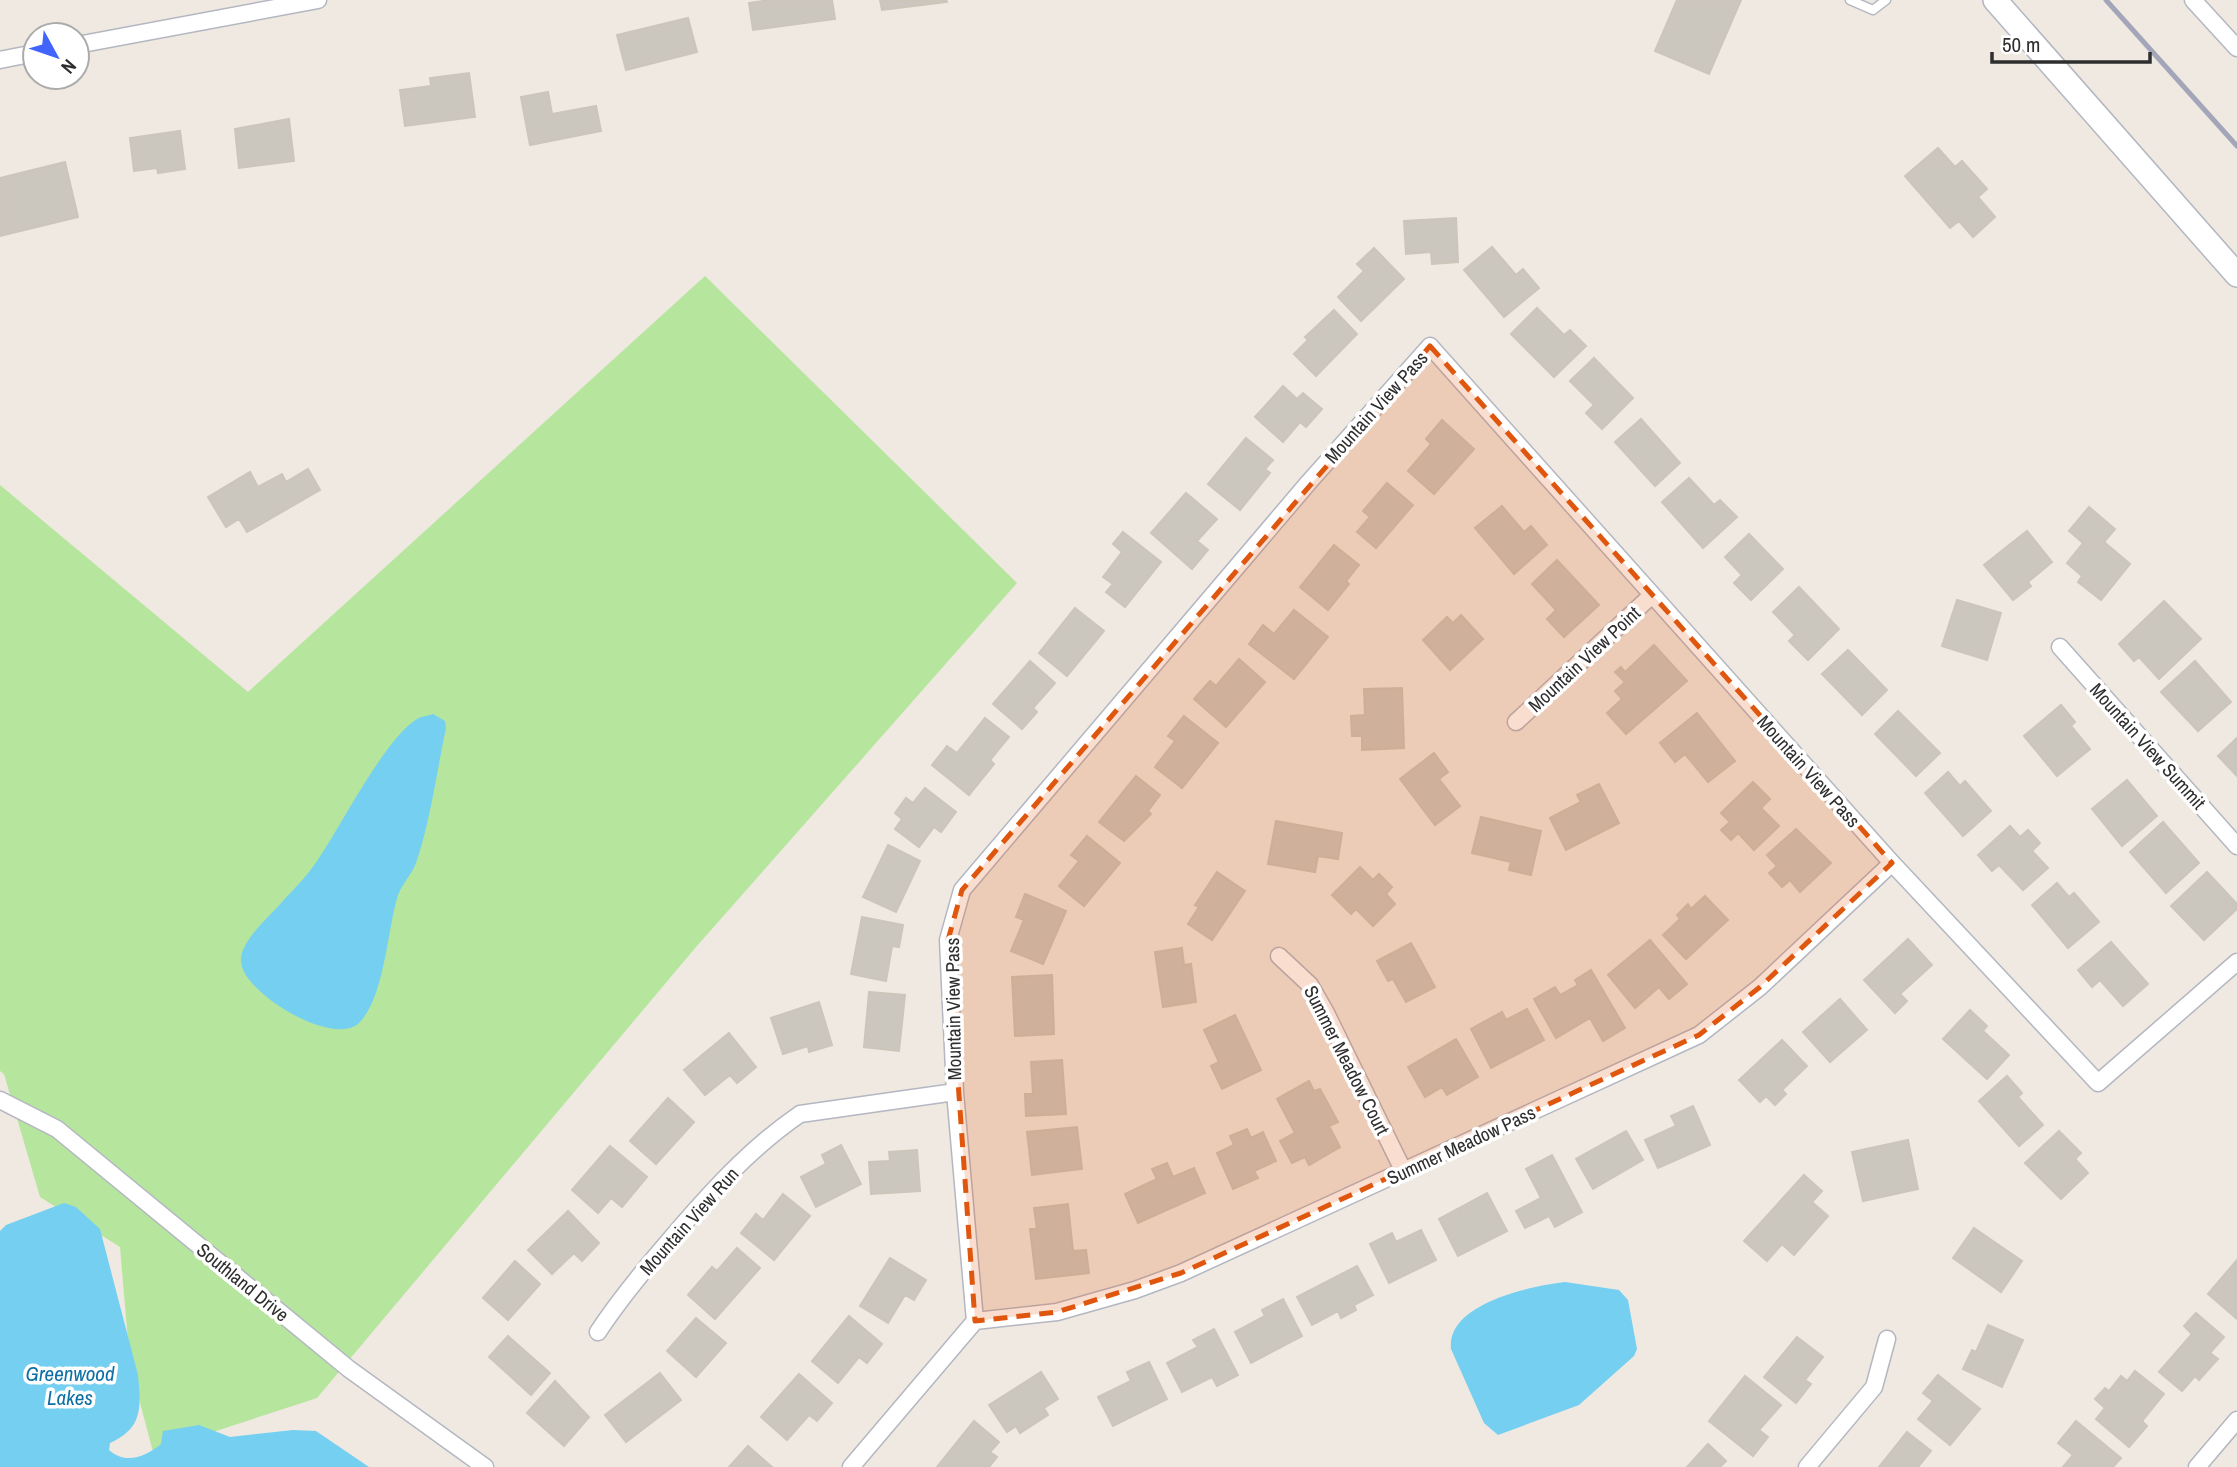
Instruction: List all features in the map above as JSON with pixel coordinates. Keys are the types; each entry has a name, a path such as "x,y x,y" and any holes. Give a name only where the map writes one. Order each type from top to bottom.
{"main road":[{"path":"1995,0 2237,275"}],"street":[{"path":"91,42 318,0"},
{"path":"2193,0 2237,48"},
{"path":"0,60 21,56"},
{"name":"Mountain View Pass","path":"975,1321 956,1093 948,940 962,890 1300,493 1430,346 1892,863 2098,1083 2237,962"},
{"name":"Mountain View Point","path":"1516,722 1652,595"},
{"name":"Mountain View Summit","path":"2060,647 2237,846"},
{"name":"Summer Meadow Pass","path":"975,1321 1057,1312 1135,1290 1181,1273 1699,1035 1760,987 1892,863"},
{"name":"Summer Meadow Court","path":"1279,956 1300,974 1321,1004 1404,1172"},
{"name":"Mountain View Run","path":"598,1332 617,1302 718,1184 800,1114 956,1093"},
{"name":"Southland Drive","path":"0,1100 57,1129 349,1368 485,1467"},
{"path":"851,1467 975,1321"},
{"path":"1807,1467 1874,1387 1886,1339"},
{"path":"2197,1467 2237,1420"}],"lane":[{"path":"1850,0 1873,10 1886,0"}],"highlighted area":[{"path":"1430,346 1892,863 1760,987 1699,1035 1181,1273 1057,1312 975,1321 948,940 962,890"}],"green space":[{"path":"705,276 1017,583 696,947 317,1398 210,1433 156,1463 130,1365 120,1247 40,1197 4,1074 0,1071 0,485 248,692"}],"water":[{"path":"433,714 445,721 446,728 429,814 416,863 398,895 375,996 360,1022 348,1028 331,1028 312,1023 273,1002 257,988 246,975 241,962 245,946 256,930 313,867 391,745 404,729 417,719"},
{"name":"Greenwood Lakes","path":"64,1203 76,1207 100,1229 138,1375 138,1416 129,1431 110,1443 109,1450 115,1455 135,1458 149,1453 161,1444 163,1431 199,1425 230,1437 293,1430 316,1431 369,1467 0,1467 0,1231 6,1225"},
{"path":"1565,1282 1619,1290 1628,1300 1637,1349 1634,1356 1579,1405 1498,1435 1484,1423 1451,1349 1453,1333 1462,1320 1493,1300 1532,1288"}],"building":[{"path":"770,0 832,0 835,19 753,30 749,3"},
{"path":"880,0 946,0 947,2 882,10"},
{"path":"1677,0 1741,0 1709,74 1655,51"},
{"path":"688,18 697,52 626,70 617,35"},
{"path":"469,73 475,117 405,126 400,90 431,86 430,78"},
{"path":"548,92 552,114 596,106 601,131 530,145 521,97"},
{"path":"289,119 294,161 239,168 235,129"},
{"path":"180,131 185,169 158,173 157,168 134,171 130,138"},
{"path":"1938,148 1955,167 1962,161 1987,189 1978,197 1995,217 1973,237 1959,221 1950,228 1905,176"},
{"path":"65,162 78,217 0,236 0,178"},
{"path":"1456,218 1458,262 1432,264 1431,252 1406,254 1404,221"},
{"path":"1492,247 1516,275 1523,269 1539,288 1504,317 1464,270"},
{"path":"1374,248 1404,279 1361,321 1338,297 1364,271 1357,264"},
{"path":"1537,308 1564,335 1570,330 1586,346 1554,377 1511,334"},
{"path":"1334,310 1357,334 1316,376 1294,354 1308,340 1305,337"},
{"path":"1594,358 1633,398 1602,429 1586,413 1594,405 1570,381"},
{"path":"1283,386 1297,399 1303,393 1322,409 1306,427 1300,422 1283,442 1255,417"},
{"path":"1641,419 1680,463 1655,486 1615,442"},
{"path":"1442,420 1474,449 1434,494 1408,471 1431,444 1426,439"},
{"path":"1246,438 1273,460 1265,469 1270,473 1240,510 1208,484"},
{"path":"308,469 320,490 247,532 239,519 226,527 208,497 250,472 258,487 282,474 286,482"},
{"path":"1689,478 1714,505 1720,500 1737,517 1703,548 1662,502"},
{"path":"1387,483 1413,505 1376,548 1357,532 1370,517 1363,511"},
{"path":"1186,493 1217,519 1197,541 1208,550 1192,569 1151,533"},
{"path":"1502,506 1524,532 1531,526 1547,545 1514,574 1475,528"},
{"path":"2089,507 2115,529 2104,542 2130,564 2101,600 2078,582 2082,576 2067,563 2083,543 2069,531"},
{"path":"2027,531 2052,562 2028,582 2031,586 2013,600 1984,565"},
{"path":"1123,532 1161,562 1125,607 1106,592 1113,584 1103,577 1122,552 1113,544"},
{"path":"1749,534 1783,569 1751,600 1734,583 1742,575 1725,557"},
{"path":"1334,545 1359,565 1346,581 1349,584 1328,610 1300,587"},
{"path":"1557,560 1599,605 1564,637 1547,619 1556,610 1532,584"},
{"path":"1799,587 1839,629 1808,660 1789,641 1795,635 1773,612"},
{"path":"1957,600 2001,613 1987,660 1942,646"},
{"path":"2164,601 2201,639 2159,679 2139,657 2134,661 2119,644"},
{"path":"1075,608 1104,631 1067,676 1039,653"},
{"path":"1294,610 1328,637 1294,679 1249,644 1263,625 1274,634"},
{"path":"1461,615 1483,639 1450,670 1423,640 1447,617 1453,623"},
{"path":"1654,645 1687,681 1626,734 1607,713 1622,699 1615,691 1625,682 1615,672 1621,667 1625,672"},
{"path":"1848,650 1887,690 1862,715 1822,674"},
{"path":"1239,659 1265,682 1226,727 1194,699 1210,681 1216,686"},
{"path":"1030,661 1055,683 1033,708 1037,712 1022,729 993,704"},
{"path":"2195,661 2231,702 2198,731 2161,692"},
{"path":"1402,688 1404,748 1362,750 1362,736 1352,736 1351,716 1365,715 1364,689"},
{"path":"2061,705 2075,722 2071,726 2090,749 2057,776 2024,736"},
{"path":"1898,711 1940,753 1916,776 1875,734"},
{"path":"1697,713 1735,761 1708,782 1685,754 1675,762 1660,743"},
{"path":"1184,716 1218,743 1182,788 1155,767 1175,741 1168,736"},
{"path":"985,718 1009,737 990,760 994,764 969,795 932,765 947,746 957,753"},
{"path":"2237,738 2237,776 2218,756"},
{"path":"1434,753 1448,772 1439,779 1460,806 1435,825 1400,779"},
{"path":"1948,772 1960,786 1965,781 1991,811 1963,836 1925,793"},
{"path":"1136,776 1160,795 1148,811 1151,814 1124,841 1099,822"},
{"path":"2127,780 2157,816 2122,846 2092,809"},
{"path":"1753,782 1770,799 1761,808 1779,826 1754,850 1738,833 1731,840 1721,830 1730,822 1721,813"},
{"path":"1599,784 1619,823 1566,850 1550,818 1581,802 1577,795"},
{"path":"925,788 956,812 941,832 934,827 919,847 895,829 902,819 895,813 906,798 913,803"},
{"path":"1481,817 1541,831 1531,875 1509,870 1511,862 1472,853"},
{"path":"1276,821 1342,833 1338,859 1318,856 1315,872 1268,864"},
{"path":"2163,822 2199,863 2166,893 2130,852"},
{"path":"2010,826 2020,837 2028,830 2040,843 2032,851 2048,868 2023,890 1999,865 1992,871 1978,855"},
{"path":"1796,829 1831,863 1800,892 1790,880 1782,887 1769,873 1777,866 1767,855"},
{"path":"1087,836 1120,863 1084,906 1059,886 1079,861 1071,855"},
{"path":"888,845 920,861 896,912 863,897"},
{"path":"1360,867 1373,880 1379,874 1392,887 1386,894 1395,904 1373,926 1356,909 1351,914 1332,895"},
{"path":"1217,872 1245,891 1212,940 1188,924 1199,907 1195,905"},
{"path":"2207,872 2237,904 2237,909 2204,940 2171,906"},
{"path":"2057,883 2069,897 2074,893 2099,922 2068,948 2032,905"},
{"path":"1025,894 1066,911 1043,964 1011,951 1024,920 1016,917"},
{"path":"1705,896 1728,920 1686,959 1663,935 1680,919 1677,915 1688,904 1691,909"},
{"path":"862,917 903,925 899,947 892,946 886,981 851,974"},
{"path":"1908,939 1932,965 1900,994 1907,1001 1895,1013 1864,980"},
{"path":"1650,940 1687,984 1669,999 1659,987 1635,1008 1608,975"},
{"path":"2111,942 2148,984 2123,1006 2100,980 2092,987 2078,970"},
{"path":"1411,943 1435,987 1406,1002 1393,979 1388,981 1377,961"},
{"path":"1182,948 1184,965 1191,964 1196,1002 1163,1007 1155,952"},
{"path":"1591,970 1625,1028 1603,1041 1590,1018 1556,1038 1534,999 1555,987 1560,995 1578,985 1575,980"},
{"path":"1052,975 1054,1034 1015,1036 1012,977"},
{"path":"869,992 905,995 899,1051 864,1047"},
{"path":"1840,999 1867,1030 1830,1062 1803,1032"},
{"path":"819,1002 832,1045 809,1052 808,1046 783,1054 771,1018"},
{"path":"1527,1009 1544,1040 1491,1068 1471,1029 1502,1012 1506,1020"},
{"path":"1970,1010 1987,1026 1983,1031 2009,1055 1987,1079 1943,1039"},
{"path":"1235,1015 1261,1070 1222,1089 1211,1066 1219,1062 1204,1030"},
{"path":"729,1033 756,1067 737,1083 730,1075 705,1095 684,1070"},
{"path":"1456,1039 1478,1077 1447,1095 1442,1087 1425,1097 1408,1067"},
{"path":"1782,1040 1807,1066 1782,1090 1786,1094 1775,1105 1766,1096 1760,1102 1739,1080"},
{"path":"1062,1060 1066,1114 1026,1116 1025,1094 1033,1094 1031,1062"},
{"path":"2007,1076 2022,1093 2018,1097 2043,1125 2019,1146 1979,1101"},
{"path":"1309,1081 1314,1091 1320,1089 1338,1122 1329,1126 1340,1147 1309,1165 1305,1157 1292,1163 1280,1141 1295,1133 1277,1099"},
{"path":"668,1098 694,1122 656,1164 630,1141"},
{"path":"1693,1106 1710,1145 1658,1168 1645,1140 1676,1126 1671,1116"},
{"path":"1077,1127 1082,1169 1032,1175 1027,1132"},
{"path":"1247,1129 1251,1138 1263,1132 1276,1161 1254,1171 1258,1178 1233,1189 1217,1153 1234,1145 1230,1136"},
{"path":"1626,1131 1643,1160 1593,1189 1576,1159"},
{"path":"2059,1131 2081,1153 2075,1159 2088,1173 2061,1199 2025,1163"},
{"path":"1908,1140 1918,1189 1863,1201 1852,1152"},
{"path":"841,1145 861,1184 816,1207 801,1177 826,1164 822,1155"},
{"path":"610,1146 647,1177 622,1207 611,1198 598,1213 572,1190"},
{"path":"917,1150 920,1191 871,1194 869,1162 890,1161 889,1152"},
{"path":"1552,1155 1582,1212 1555,1227 1549,1216 1525,1228 1516,1211 1541,1198 1526,1169"},
{"path":"1167,1163 1173,1177 1194,1168 1205,1193 1138,1223 1125,1194 1157,1179 1152,1169"},
{"path":"1804,1175 1822,1191 1812,1202 1828,1216 1794,1255 1782,1244 1767,1261 1744,1241"},
{"path":"1487,1193 1507,1231 1458,1256 1439,1219"},
{"path":"783,1194 810,1216 774,1260 741,1233 756,1214 763,1220"},
{"path":"1068,1204 1073,1251 1086,1250 1089,1273 1036,1279 1030,1229 1037,1229 1034,1208"},
{"path":"568,1211 599,1243 582,1261 574,1253 552,1274 528,1250"},
{"path":"1974,1228 2022,1261 2001,1292 1953,1258"},
{"path":"1421,1230 1436,1260 1389,1283 1370,1244 1392,1233 1396,1242"},
{"path":"737,1248 760,1268 715,1319 688,1295 712,1267 717,1271"},
{"path":"890,1258 926,1280 914,1300 905,1295 888,1323 860,1306"},
{"path":"2237,1260 2237,1319 2208,1294"},
{"path":"515,1261 540,1284 508,1320 483,1298"},
{"path":"1357,1266 1373,1295 1354,1305 1356,1310 1341,1318 1338,1311 1312,1325 1297,1297"},
{"path":"1283,1299 1302,1336 1251,1363 1235,1332 1265,1316 1262,1310"},
{"path":"2196,1313 2224,1337 2210,1353 2218,1359 2199,1380 2195,1376 2182,1391 2159,1372 2192,1334 2184,1326"},
{"path":"849,1316 882,1344 867,1363 859,1357 838,1383 812,1361"},
{"path":"696,1318 726,1343 696,1377 667,1351"},
{"path":"1988,1325 2023,1340 2002,1387 1963,1369 1972,1350 1976,1352"},
{"path":"1214,1329 1238,1375 1217,1386 1212,1377 1182,1392 1167,1363 1198,1347 1193,1340"},
{"path":"508,1336 550,1373 531,1395 489,1357"},
{"path":"1797,1337 1823,1357 1805,1380 1811,1384 1796,1403 1764,1377"},
{"path":"1149,1362 1167,1399 1113,1426 1098,1397 1131,1381 1127,1372"},
{"path":"2135,1371 2164,1394 2142,1421 2147,1426 2129,1447 2096,1419 2105,1408 2095,1399 2105,1388 2109,1391 2121,1376 2127,1381"},
{"path":"1041,1372 1058,1399 1044,1408 1048,1415 1020,1433 1016,1426 1007,1432 989,1405"},
{"path":"660,1373 681,1400 626,1442 605,1415"},
{"path":"799,1374 832,1403 817,1421 809,1415 787,1440 761,1417"},
{"path":"1938,1375 1980,1409 1950,1445 1918,1419 1933,1401 1923,1393"},
{"path":"1745,1376 1781,1405 1759,1430 1768,1437 1753,1456 1709,1421"},
{"path":"555,1381 589,1417 564,1446 527,1413"},
{"path":"974,1421 999,1442 990,1452 997,1457 989,1467 937,1467"},
{"path":"2076,1421 2121,1458 2113,1467 2063,1467 2073,1455 2058,1443"},
{"path":"1907,1432 1931,1451 1918,1467 1879,1467"},
{"path":"1708,1444 1726,1461 1720,1467 1687,1467"},
{"path":"748,1446 772,1467 729,1467"}],"railway":[{"path":"2106,0 2237,146"}]}
